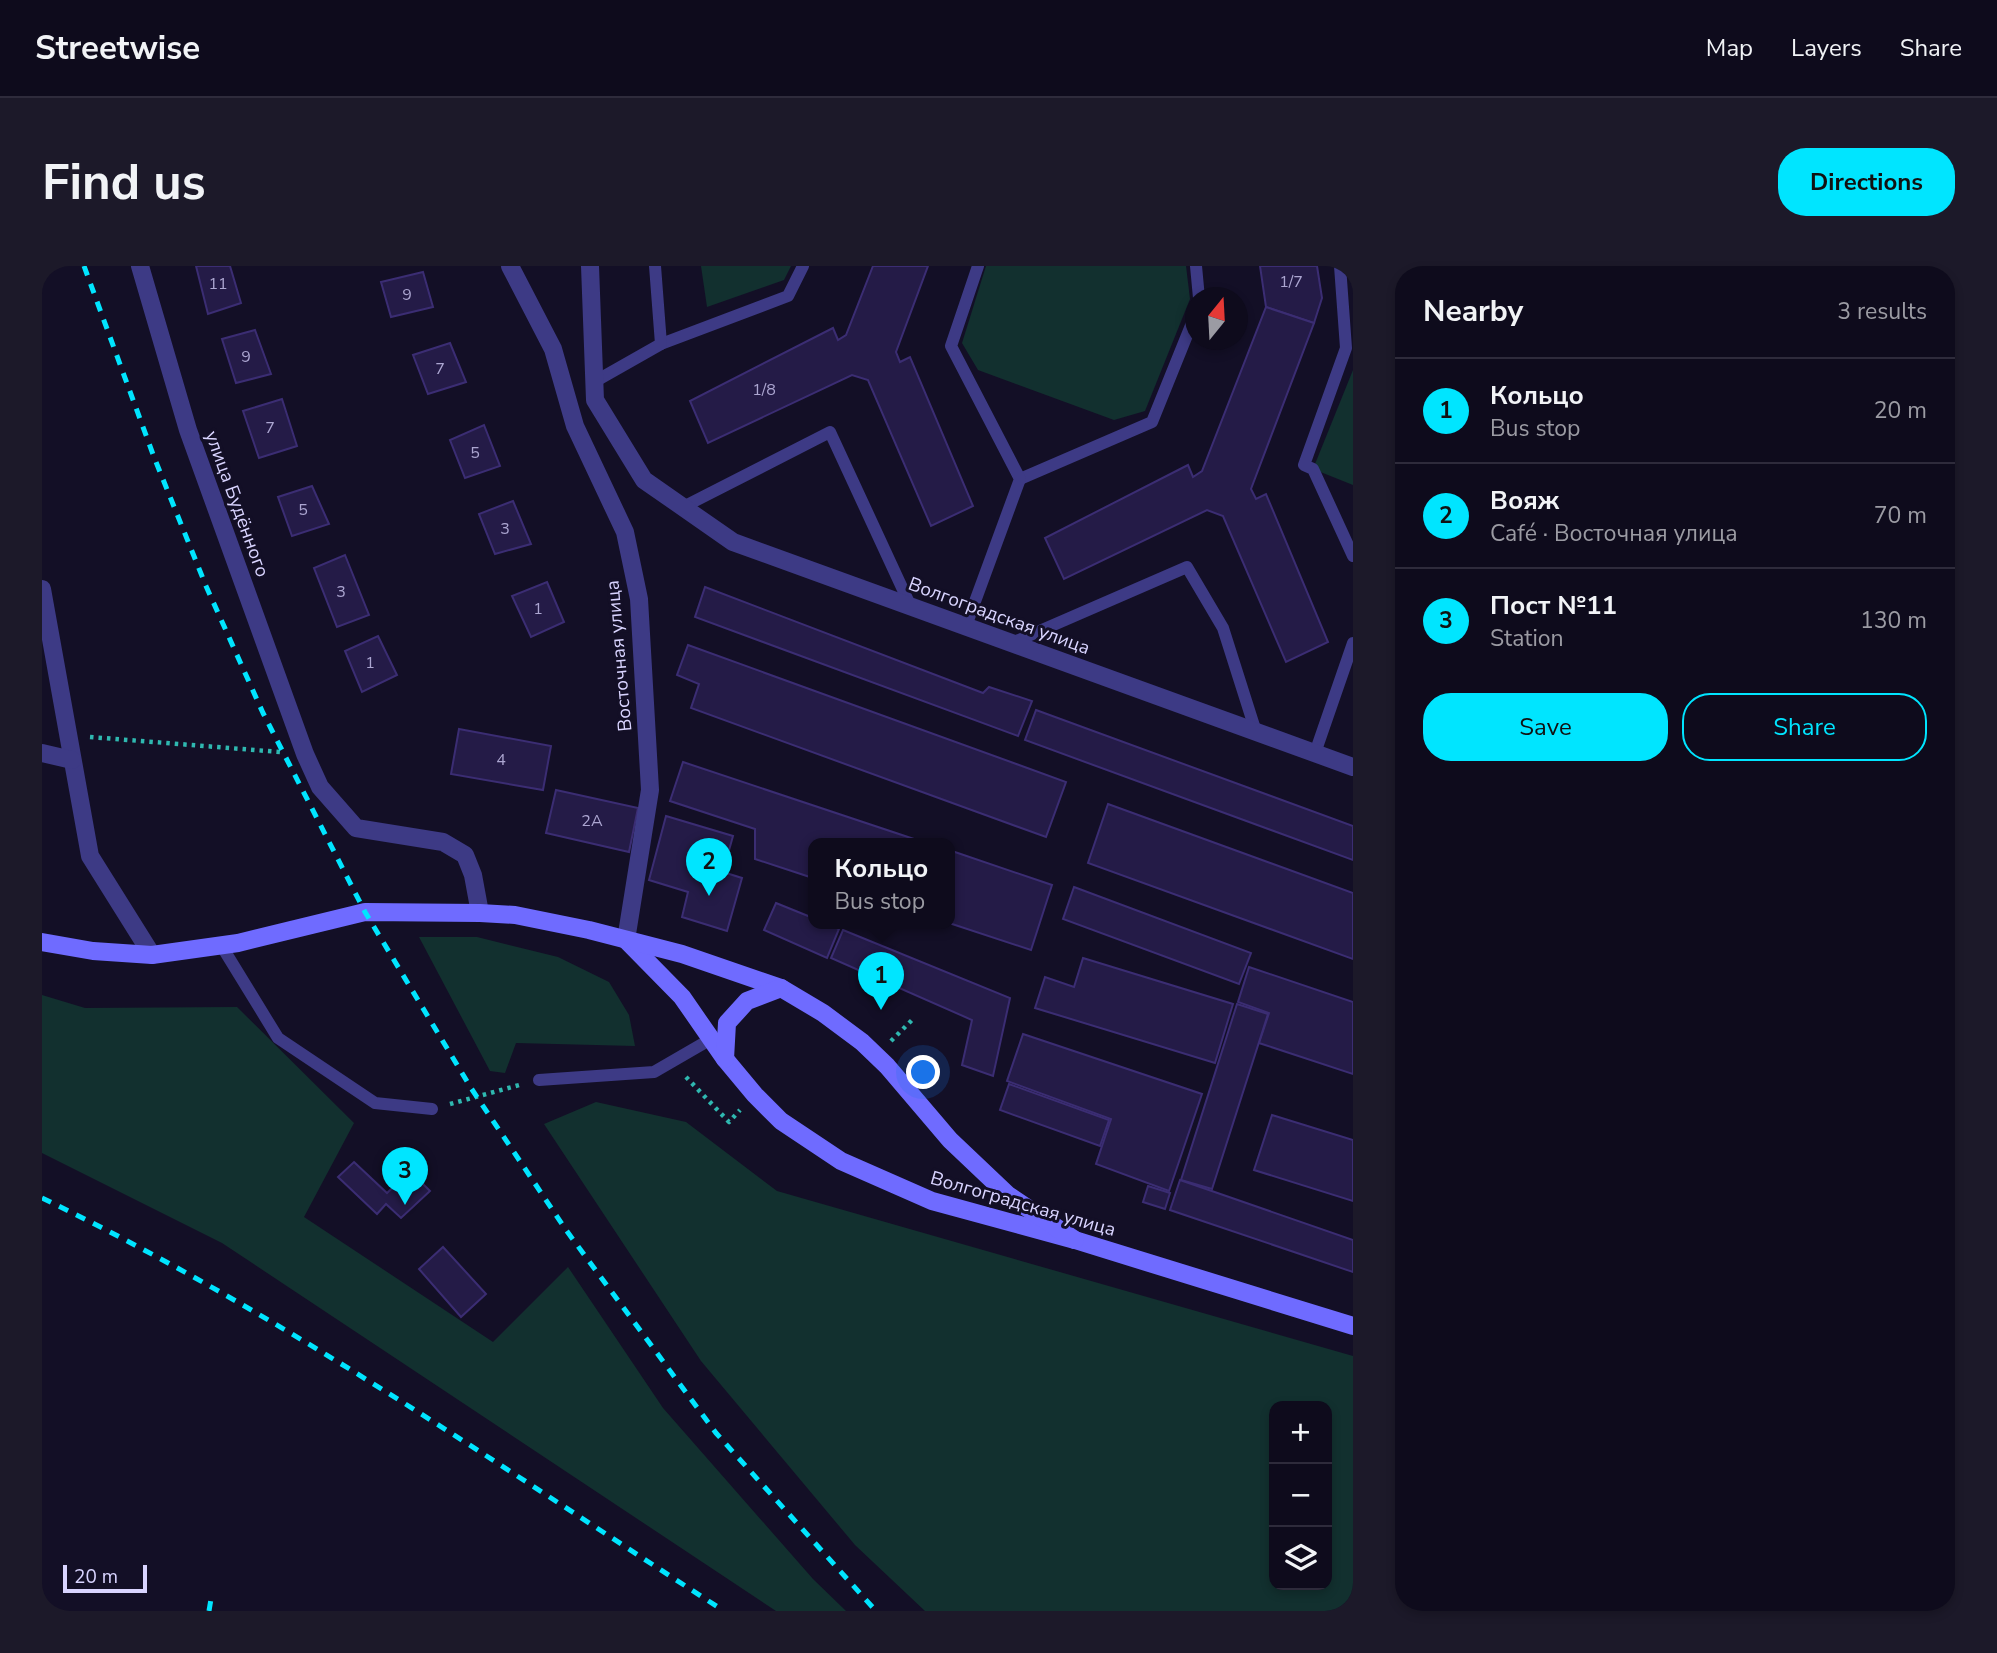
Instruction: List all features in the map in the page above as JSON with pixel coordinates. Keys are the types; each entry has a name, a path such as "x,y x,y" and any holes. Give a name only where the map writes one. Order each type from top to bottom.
{"main road":[{"path":"42,942 93,951 152,955 221,945 365,912 480,913 515,915 682,954 780,988 823,1013 877,1056 950,1140 1008,1195 1075,1240"},
{"name":"Волгоградская улица","path":"626,940 682,997 725,1059 780,1121 841,1161 932,1201 1075,1240 1353,1326"},
{"path":"725,1059 727,1023 747,1001 780,988"}],"street":[{"name":"улица Будённого","path":"140,266 188,430 305,754 320,787 356,828 443,842 465,855 473,875 480,913"},
{"name":"Восточная улица","path":"510,266 553,349 575,426 625,532 639,599 650,790 626,940"},
{"path":"590,266 594,382"},
{"name":"Волгоградская улица","path":"594,382 595,400 645,480 733,542 1353,767"},
{"path":"42,589 90,856 152,955"},
{"path":"42,753 72,760"}],"lane":[{"path":"655,266 661,344"},
{"path":"594,382 661,344 788,296 803,266"},
{"path":"978,266 951,346 1020,479"},
{"path":"1196,266 1198,287"},
{"path":"1340,266 1346,348 1304,465 1313,469 1353,556"},
{"path":"966,626 1020,479 1152,422 1185,338"},
{"path":"683,507 830,432 911,607"},
{"path":"1012,643 1187,567 1223,628 1256,732"},
{"path":"1315,753 1353,643"},
{"path":"221,945 278,1038 375,1103 432,1109"},
{"path":"539,1080 654,1072 711,1039"}],"path":[{"path":"68,736 305,754"},
{"path":"877,1056 913,1019"},
{"path":"672,1062 729,1122 755,1095"},
{"path":"432,1109 539,1080"}],"green space":[{"path":"701,266 791,266 784,280 707,307"},
{"path":"986,266 1186,266 1189,287 1185,287 1185,311 1145,411 1114,420 978,370 962,343"},
{"path":"1353,370 1353,485 1313,469"},
{"path":"419,937 477,937 558,957 609,982 629,1015 635,1046 516,1043 505,1073 490,1071"},
{"path":"42,995 85,1008 237,1007 354,1123 304,1217 493,1342 568,1267 663,1408 813,1579 846,1611 776,1611 222,1243 42,1153"},
{"path":"596,1102 686,1122 777,1191 1353,1356 1353,1611 925,1611 855,1545 701,1361 544,1124"}],"building":[{"path":"196,266 230,266 241,303 208,314"},
{"path":"873,266 928,266 896,352 900,362 910,357 973,506 931,526 868,380 852,375 708,443 690,401 833,328 838,340 846,335"},
{"path":"1260,266 1317,266 1322,298 1314,323 1266,307"},
{"path":"423,272 433,307 391,317 381,282"},
{"path":"1266,307 1314,323 1251,489 1256,499 1266,494 1328,642 1286,662 1223,516 1207,510 1064,579 1045,538 1188,465 1193,477 1202,471"},
{"path":"255,330 271,374 236,383 222,339"},
{"path":"450,343 466,382 428,394 413,355"},
{"path":"282,399 297,446 259,458 243,411"},
{"path":"484,425 500,466 465,478 450,440"},
{"path":"312,486 329,524 292,536 278,497"},
{"path":"513,501 531,544 495,554 479,514"},
{"path":"345,555 369,615 337,627 314,568"},
{"path":"547,582 564,622 531,637 512,596"},
{"path":"705,587 983,693 989,687 1032,701 1018,736 695,617"},
{"path":"378,636 397,675 362,692 345,651"},
{"path":"688,645 1066,782 1046,837 691,708 699,684 677,675"},
{"path":"1036,710 1353,826 1353,860 1025,740"},
{"path":"459,729 551,746 543,790 451,774"},
{"path":"683,762 911,838 808,838 808,876 755,859 755,829 670,801"},
{"path":"556,790 638,808 629,852 546,833"},
{"path":"1108,804 1353,893 1353,959 1088,863"},
{"path":"666,816 733,836 723,872 742,878 727,931 682,917 688,892 649,880"},
{"path":"955,852 1052,885 1031,950 955,925"},
{"path":"1074,887 1251,953 1239,984 1063,919"},
{"path":"776,903 808,916 808,929 839,929 827,958 764,930"},
{"path":"843,930 1010,998 993,1076 962,1065 972,1020 831,958"},
{"path":"1083,958 1233,1004 1215,1063 1035,1008 1045,977 1074,987"},
{"path":"1249,967 1353,1002 1353,1074 1259,1043 1269,1013 1238,1002"},
{"path":"1237,1004 1268,1014 1212,1189 1181,1180"},
{"path":"1023,1034 1202,1094 1169,1191 1096,1164 1111,1119 1007,1081"},
{"path":"1009,1084 1109,1120 1100,1146 1000,1110"},
{"path":"1272,1115 1353,1140 1353,1201 1254,1170"},
{"path":"354,1162 387,1193 410,1171 430,1191 401,1218 386,1204 377,1214 338,1177"},
{"path":"1180,1180 1353,1240 1353,1272 1170,1210"},
{"path":"1148,1186 1170,1193 1165,1209 1143,1202"},
{"path":"443,1247 486,1294 461,1317 419,1269"}],"railway":[{"path":"84,266 154,457 206,586 263,713 365,912 471,1088 566,1230 716,1433 876,1611"},
{"path":"42,1198 131,1243 304,1341 473,1447 724,1611"},
{"path":"209,1611 211,1599"}],"place":[{"name":"Вояж","path":"709,896"},
{"name":"Кольцо","path":"881,1010"},
{"name":"Пост №11","path":"405,1205"}]}
